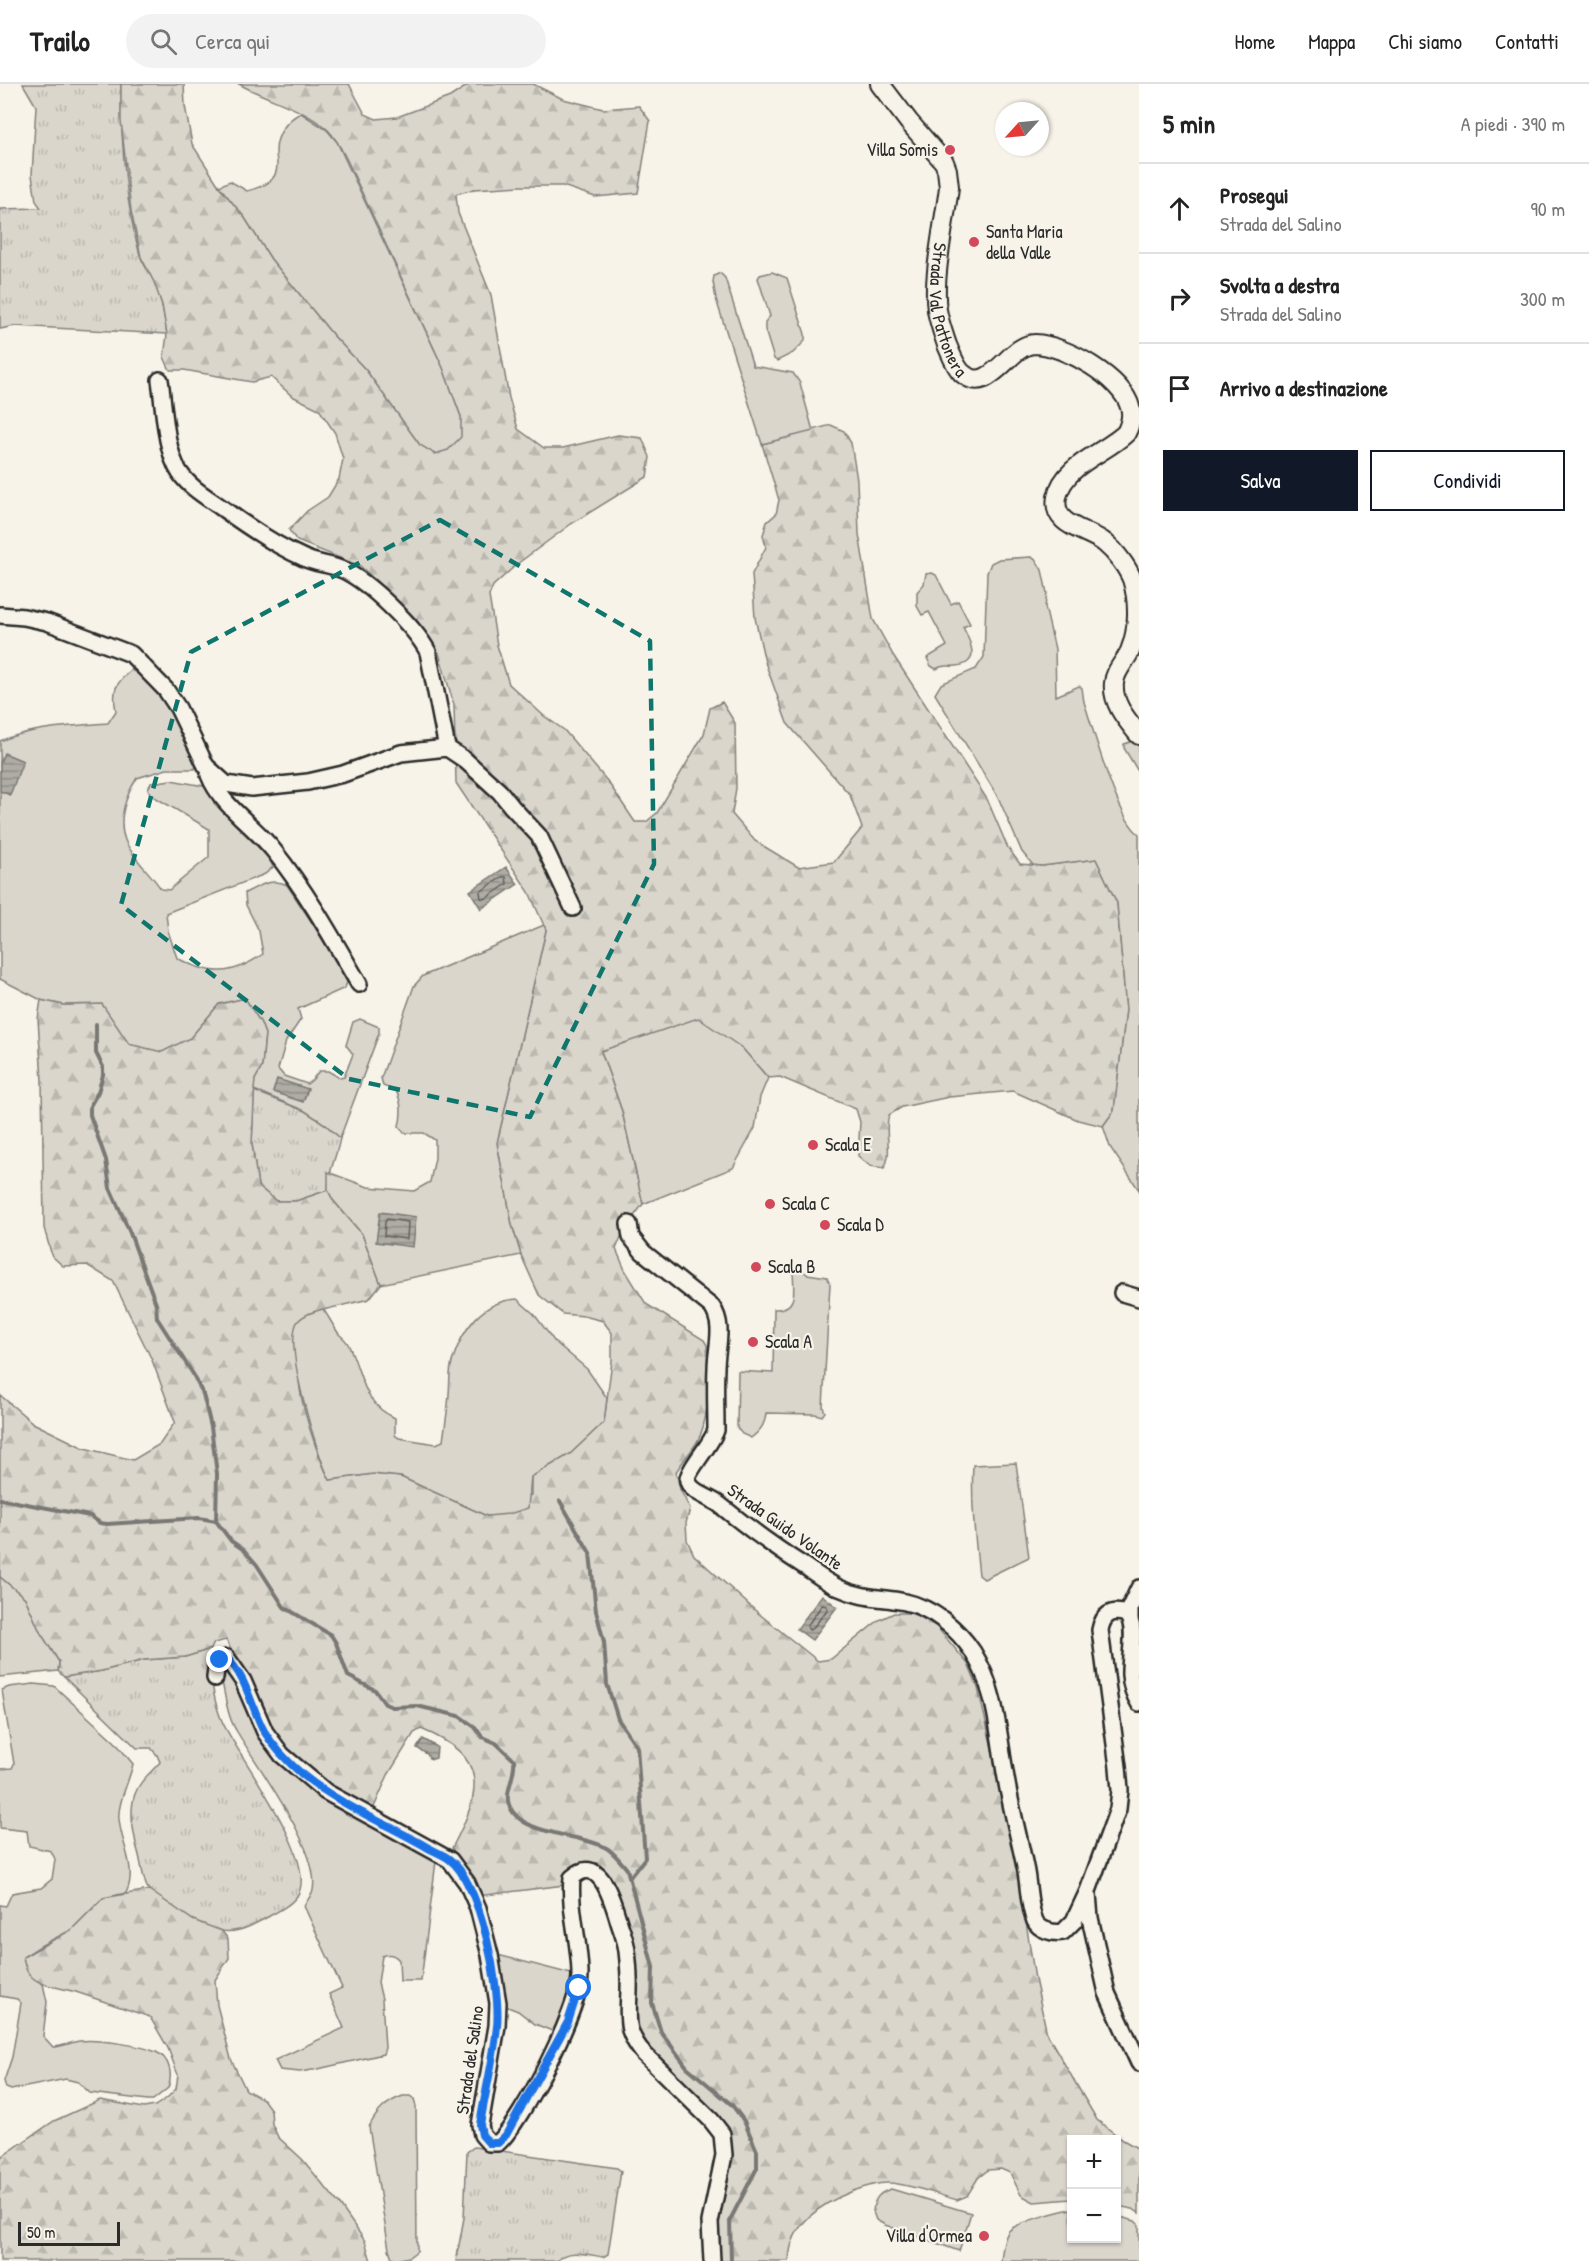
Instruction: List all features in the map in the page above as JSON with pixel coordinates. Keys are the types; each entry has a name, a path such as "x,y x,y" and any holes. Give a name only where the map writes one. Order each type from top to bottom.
{"street":[{"name":"Strada Val Pattonera","path":"880,84 909,122 938,154 947,170 949,188 936,295 942,331 957,366 967,376 980,379 995,373 1022,347 1035,344 1045,345 1075,356 1118,385 1130,405 1130,425 1126,433 1070,474 1057,497 1057,507 1065,522 1105,543 1136,576 1138,611 1136,635 1113,684 1117,702 1124,717 1139,735"},
{"path":"160,380 174,461 180,473 191,485 252,529 303,558 341,569 357,577 419,639 428,652 447,748"},
{"path":"0,615 24,616 47,622 131,654 166,690 178,708 221,797 274,851 358,984"},
{"path":"206,766 226,784 270,787 343,774 401,753 447,748 465,760 500,792 539,836 573,908"},
{"name":"Strada Guido Volante","path":"629,1224 631,1237 643,1252 712,1307 718,1319 720,1330 716,1367 716,1430 713,1440 688,1474 688,1482 693,1489 717,1503 770,1545 836,1587 870,1599 905,1602 921,1607 944,1620 960,1635 973,1652 993,1698 1010,1804 1035,1922 1042,1928 1056,1933 1069,1928 1074,1922 1115,1818 1120,1790 1100,1630 1101,1622 1110,1612 1122,1612 1130,1617"},
{"path":"1122,1293 1139,1298"},
{"path":"1139,1588 1130,1607 1133,1628 1130,1675 1139,1704"},
{"name":"Strada del Salino","path":"215,1678 216,1666 220,1660 227,1658 243,1681 265,1732 282,1755 303,1775 326,1792 450,1860 467,1884 480,1917 498,2003 497,2026 480,2125 482,2135 489,2143 498,2143 506,2135 568,2022 579,1988 578,1949 571,1900 572,1878 578,1872 587,1870 602,1879 627,1947 628,2017 635,2042 722,2134 724,2156 711,2222 712,2261"},
{"name":"Strada Guido Volante","path":"1088,1891 1090,1918 1107,1993 1139,2063"}],"highlighted area":[{"path":"440,520 650,641 654,864 530,1117 349,1079 121,905 191,652"}],"green space":[{"path":"23,84 121,84 123,148 131,214 140,255 159,296 167,334 15,326 0,329 0,209 41,208 36,201 32,175 36,106"},
{"path":"121,84 184,84 185,106 192,144 219,186 245,218 271,259 333,335 366,370 420,445 461,417 443,368 346,158 333,136 318,122 239,84 349,84 365,114 376,119 397,117 450,97 470,84 533,84 563,99 603,109 639,106 650,121 638,193 595,197 563,186 521,186 474,189 456,194 458,213 491,295 509,398 518,429 544,448 563,448 618,435 642,438 650,457 647,477 571,524 517,564 493,586 489,596 497,645 509,684 544,716 564,730 608,782 635,822 646,822 657,813 704,734 710,708 722,702 735,723 736,788 732,814 755,841 798,867 834,862 862,828 850,795 787,723 765,662 755,618 752,574 766,547 763,535 767,522 776,514 779,500 762,444 831,425 844,431 851,443 857,480 859,534 873,619 893,655 987,799 1008,848 1020,864 1042,866 1096,859 1117,903 1126,1010 1114,1111 1103,1126 1078,1120 1013,1091 949,1097 902,1107 889,1115 887,1162 884,1168 870,1166 858,1156 860,1122 856,1109 780,1077 768,1078 742,1048 601,1051 622,1111 643,1204 625,1228 616,1249 625,1270 646,1304 704,1340 707,1345 708,1391 704,1426 698,1440 676,1472 680,1489 690,1509 686,1523 687,1540 694,1555 758,1613 818,1661 831,1659 879,1620 894,1613 913,1613 936,1626 968,1664 978,1688 1012,1834 1035,1979 1047,2034 1097,2120 1116,2135 1067,2135 1067,2199 1034,2202 1021,2195 1010,2173 1001,2169 988,2170 978,2178 967,2196 957,2200 906,2185 876,2184 841,2196 809,2217 795,2236 789,2261 719,2261 717,2225 731,2145 637,2033 625,1923 611,1881 602,1871 583,1868 571,1870 564,1878 564,1885 478,1896 452,1848 470,1809 474,1793 474,1778 469,1764 459,1751 443,1740 421,1729 414,1733 388,1775 372,1812 331,1789 283,1751 226,1640 214,1643 211,1649 185,1657 144,1660 102,1671 64,1677 58,1671 59,1662 40,1632 25,1598 0,1577 0,1395 33,1423 84,1448 133,1460 160,1444 175,1422 152,1360 113,1281 87,1265 63,1266 52,1256 44,1228 42,1080 38,1019 41,1000 64,1005 102,1004 109,1013 190,1038 219,1004 245,998 261,1023 265,1034 262,1067 255,1080 252,1144 258,1186 276,1201 296,1201 328,1190 333,1200 362,1234 381,1284 369,1299 310,1313 300,1361 300,1387 310,1429 330,1480 373,1474 401,1477 487,1516 531,1495 531,1477 570,1454 604,1422 612,1361 612,1333 603,1321 563,1314 539,1295 521,1255 512,1225 497,1143 546,930 529,892 456,783 454,705 439,653 416,619 360,566 297,541 289,530 307,511 328,497 339,479 343,459 335,433 319,409 292,396 271,377 252,382 184,370 170,370 164,357 167,334 162,305 154,282 141,257 131,211 121,121"},
{"path":"301,113 327,130 337,142 443,368 461,417 461,437 448,450 435,454 420,445 366,370 333,335 271,259 245,218 219,186 230,181 247,191 263,186 271,180 276,171 276,145 280,134 291,119"},
{"path":"772,272 787,278 805,334 805,341 793,353 777,361 774,359 765,330 765,322 770,316 758,278 760,275"},
{"path":"720,273 725,278 753,366 793,373 800,383 813,431 762,444 716,299 713,282 714,276"},
{"path":"1031,557 1036,560 1042,570 1047,593 1045,607 1055,649 1056,696 1079,686 1082,688 1084,702 1100,753 1115,793 1131,825 1139,834 1139,1190 1110,1147 1103,1126 1114,1111 1126,1010 1117,903 1096,859 1042,866 1033,865 1022,852 998,797 935,694 941,684 976,669 984,657 987,573 991,563 999,559"},
{"path":"926,574 936,575 951,604 958,601 970,624 963,627 972,651 969,661 964,664 936,669 931,666 927,658 947,646 929,612 922,615 917,606 917,592 924,584"},
{"path":"131,670 143,677 163,698 196,763 195,769 167,769 137,778 129,792 122,816 125,840 132,853 161,889 169,890 209,857 209,829 151,795 148,789 151,783 171,780 209,787 214,803 269,858 273,867 265,874 166,913 168,931 177,958 200,968 221,971 241,966 263,954 259,931 246,905 245,893 266,883 282,883 287,885 323,939 347,982 345,988 298,1009 301,1019 286,1041 278,1069 284,1076 307,1084 319,1071 328,1071 340,1078 344,1077 353,1054 346,1045 353,1022 360,1019 379,1027 379,1033 340,1138 325,1124 305,1111 254,1090 255,1080 262,1067 265,1034 261,1023 245,998 219,1004 190,1038 162,1052 129,1044 102,1004 64,1005 41,1000 0,979 0,741 39,730 108,723 116,711 114,698 116,688 121,679"},
{"path":"1133,741 1139,746 1139,773 1124,748 1124,744"},
{"path":"544,925 546,930 497,1143 512,1225 521,1255 381,1284 362,1234 333,1200 328,1190 328,1172 368,1187 414,1191 430,1182 435,1158 435,1140 424,1133 404,1133 399,1126 401,1108 398,1095 396,1091 383,1086 381,1078 414,986 423,976"},
{"path":"698,1018 742,1048 768,1078 760,1097 755,1128 733,1168 643,1204 622,1111 601,1051"},
{"path":"254,1091 305,1111 325,1124 340,1138 329,1176 328,1190 296,1201 276,1201 258,1186 252,1144"},
{"path":"793,1269 827,1277 830,1284 823,1407 825,1412 822,1416 766,1413 762,1427 751,1438 742,1434 737,1428 738,1371 773,1373 774,1309 788,1306 791,1302 794,1290"},
{"path":"517,1299 534,1314 554,1341 587,1369 607,1398 604,1422 570,1454 531,1477 528,1508 509,1514 487,1516 401,1477 373,1474 330,1480 310,1425 298,1374 294,1333 300,1319 323,1309 348,1344 369,1396 384,1412 395,1418 395,1435 399,1438 436,1444 443,1441 451,1366 461,1339 475,1319 484,1311 493,1305"},
{"path":"1016,1463 1029,1557 984,1579 979,1575 976,1548 973,1465"},
{"path":"0,1577 25,1598 40,1632 59,1662 58,1671 0,1677"},
{"path":"211,1649 212,1685 222,1721 288,1834 297,1859 301,1880 297,1896 286,1906 249,1927 230,1931 220,1931 202,1925 157,1897 147,1887 132,1821 132,1807 140,1785 160,1762 151,1748 137,1748 64,1677 102,1671 144,1660 185,1657"},
{"path":"225,1667 231,1669 266,1741 436,1861 421,1981 400,1981 399,1960 391,1955 382,1956 378,1983 382,1999 385,2048 383,2054 300,2072 280,2070 275,2060 344,2028 329,1994 342,1988 304,1906 313,1890 313,1873 307,1853 285,1808 233,1724 228,1712 221,1677 221,1671"},
{"path":"34,1684 54,1686 115,1742 133,1764 119,1813 120,1828 130,1866 126,1893 103,1898 71,1930 23,1957 29,1974 43,1984 47,2002 43,2036 53,2047 80,2041 97,2041 119,2043 156,2052 164,2058 170,2072 168,2088 153,2100 90,2093 78,2082 66,2079 11,2090 6,2088 4,2081 12,2057 21,2003 17,1999 0,1996 0,1905 6,1906 12,1893 41,1888 52,1879 55,1859 51,1851 29,1846 27,1831 0,1828 0,1769 12,1768 14,1764 2,1690"},
{"path":"149,1890 193,1920 222,1931 228,1939 229,1958 215,1980 217,2005 231,2059 246,2090 263,2099 271,2110 272,2124 278,2137 302,2159 340,2205 365,2241 371,2261 0,2261 0,2158 54,2121 100,2100 144,2108 155,2106 176,2089 178,2075 168,2048 150,2017 76,1992 43,1984 31,1978 26,1971 23,1957 71,1930 103,1898"},
{"path":"494,1954 575,1975 557,2033 535,2024 518,2011 498,2003"},
{"path":"403,2096 410,2096 414,2099 416,2106 417,2251 409,2257 396,2260 392,2258 389,2249 369,2127 383,2108"},
{"path":"1121,2138 1139,2149 1139,2213 1133,2209 1121,2207"},
{"path":"474,2147 617,2168 621,2171 608,2254 603,2257 572,2253 557,2261 456,2261 464,2218 467,2152"},
{"path":"891,2189 971,2213 959,2251 876,2220 873,2212 874,2203 883,2192"},
{"path":"1067,2210 1067,2243 1121,2243 1121,2217 1135,2221 1139,2225 1139,2261 1001,2261 1008,2232 1018,2225"}],"water":[{"path":"4,753 23,761 10,795 0,791 0,763"},
{"path":"506,867 518,884 481,909 470,891"},
{"path":"277,1079 308,1089 303,1102 273,1092"},
{"path":"380,1212 416,1217 413,1247 376,1242"},
{"path":"822,1595 837,1607 812,1640 797,1629"},
{"path":"423,1739 437,1747 436,1758 429,1758 417,1748"}],"waterway":[{"path":"96,1024 96,1053 103,1067 103,1075 98,1092 90,1106 90,1115 106,1160 110,1188 130,1233 156,1304 157,1318 193,1374 203,1394 211,1427 217,1474 216,1521"},
{"path":"0,1499 90,1516 100,1523 107,1524 199,1518 216,1521 231,1541 244,1550 257,1565 284,1607 331,1635 348,1676 375,1690 385,1704 392,1707 417,1706 459,1716 475,1727 482,1737 496,1743 514,1760 508,1800 516,1815 539,1829 597,1844 616,1856 627,1869 653,1967 652,2003 661,2032 687,2067 732,2105 744,2121 757,2151 757,2168 730,2220 731,2261"},
{"path":"560,1501 590,1553 596,1611 604,1642 607,1684 618,1719 637,1747 645,1858 630,1877"}],"place":[{"name":"Villa Somis","path":"950,150"},
{"name":"Santa Maria della Valle","path":"974,242"},
{"name":"Scala E","path":"813,1145"},
{"name":"Scala C","path":"770,1204"},
{"name":"Scala D","path":"825,1225"},
{"name":"Scala B","path":"756,1267"},
{"name":"Scala A","path":"753,1342"},
{"name":"Villa d'Ormea","path":"984,2236"}],"route":[{"path":"220,1660 227,1658 234,1665 265,1732 282,1755 303,1775 353,1808 400,1831 450,1860 467,1884 478,1908 498,2003 497,2026 480,2125 482,2135 489,2143 498,2143 506,2135 532,2091 568,2022 579,1988"}]}
